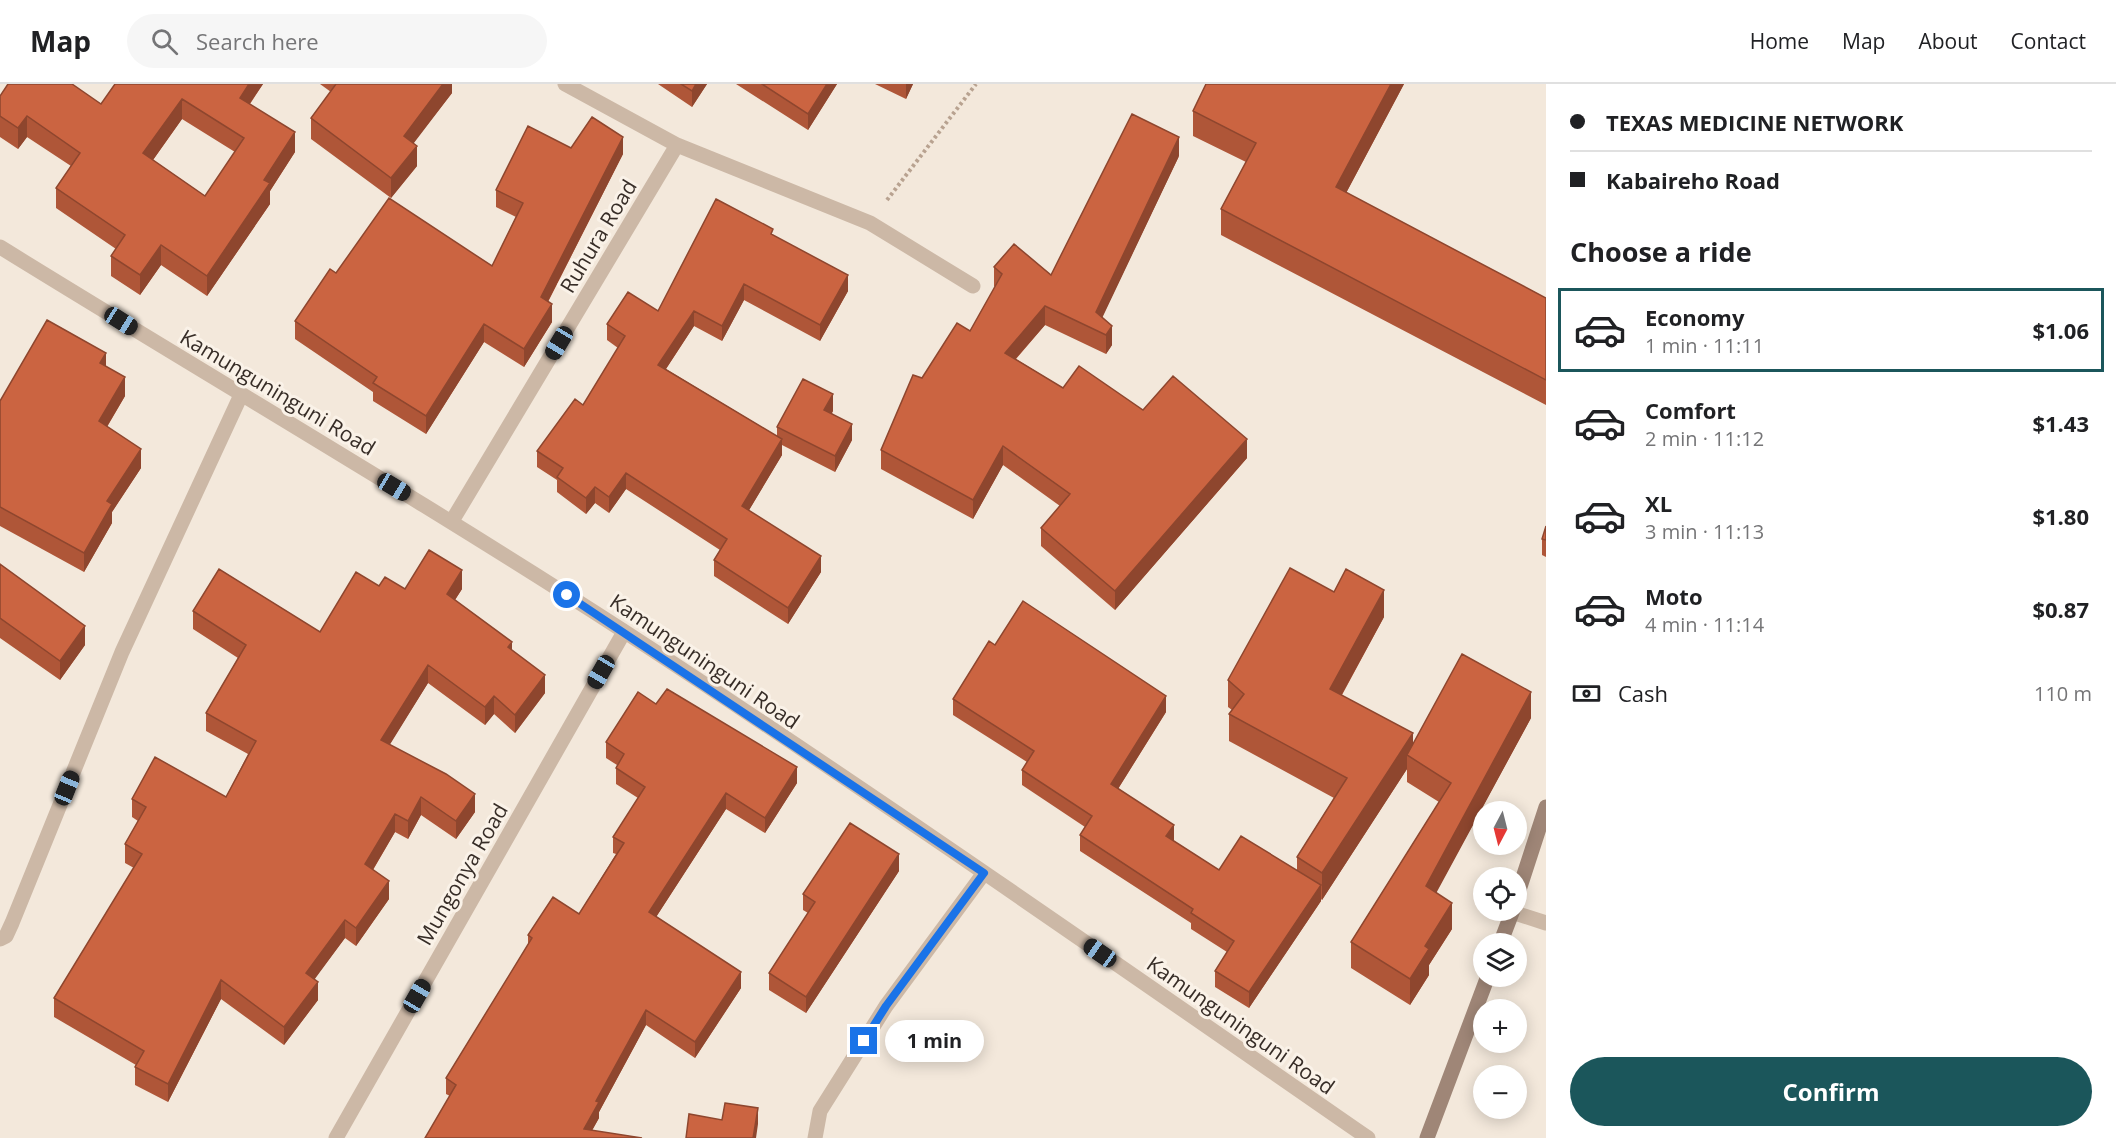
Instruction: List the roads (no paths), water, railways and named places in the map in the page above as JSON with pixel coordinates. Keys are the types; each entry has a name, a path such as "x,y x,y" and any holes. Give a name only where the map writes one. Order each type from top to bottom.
{"street":[{"path":"565,84 677,144 870,223 973,286"},
{"name":"Ruhura Road","path":"452,521 677,144"},
{"name":"Kamunguninguni Road","path":"0,247 452,521 624,632 984,873 1368,1138"},
{"path":"0,939 6,936 12,923 122,652 241,395"},
{"name":"Mungonya Road","path":"336,1138 624,632"},
{"path":"1527,867 1546,807"},
{"path":"815,1138 820,1111 886,1006 984,873"},
{"path":"1527,914 1546,923"},
{"path":"1426,1138 1484,987"}]}
